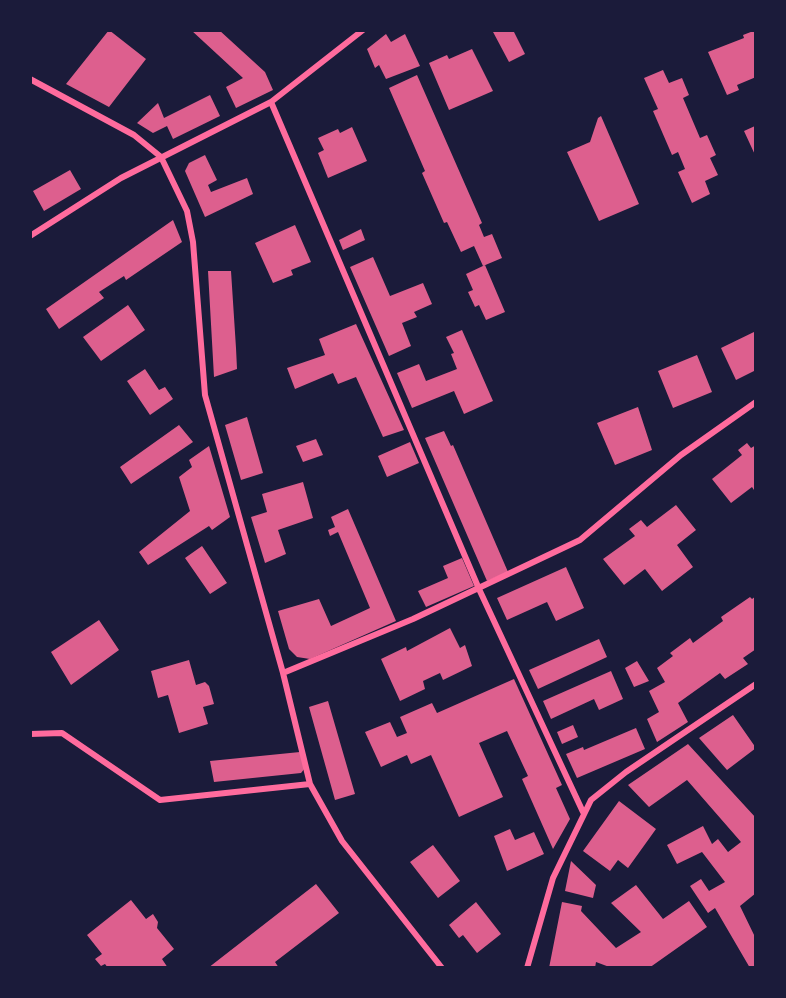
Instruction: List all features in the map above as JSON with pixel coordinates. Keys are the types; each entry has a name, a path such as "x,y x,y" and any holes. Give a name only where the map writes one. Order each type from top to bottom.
{"street":[{"path":"30,236 121,178 271,102 363,30"},
{"path":"30,79 134,135 161,158 187,211 193,242 205,395 283,673 310,784 342,841 442,968"},
{"path":"271,102 479,589 583,812"},
{"path":"283,673 479,589 580,540 681,455 756,402"},
{"path":"527,968 553,878 583,812 591,800 611,783 756,684"},
{"path":"30,734 62,733 160,800 310,784"}],"building":[{"path":"109,30 146,59 109,107 66,84"},
{"path":"191,30 219,30 265,72 273,90 236,108 226,87 243,78"},
{"path":"492,30 513,30 525,54 509,62"},
{"path":"756,30 756,77 737,85 739,90 727,95 708,52 744,38 743,35"},
{"path":"386,34 391,42 405,34 420,66 386,79 379,65 375,68 367,49"},
{"path":"472,49 493,91 449,110 429,63 447,55 449,59"},
{"path":"663,70 669,83 682,78 689,95 683,98 700,138 707,135 716,155 710,158 718,175 705,181 710,194 692,203 678,172 685,169 678,152 672,155 653,111 658,109 644,78"},
{"path":"417,75 482,223 479,225 484,237 492,234 502,258 483,266 474,246 461,252 447,222 444,223 422,173 425,171 389,88"},
{"path":"210,95 220,116 173,139 167,126 153,133 137,123 158,103 164,118"},
{"path":"601,116 639,204 599,221 567,152 590,142 598,118"},
{"path":"352,127 367,161 328,178 318,153 324,150 318,138 338,129 340,133"},
{"path":"756,127 756,157 744,131"},
{"path":"205,155 217,180 208,185 211,192 247,178 253,194 205,217 185,171 189,163"},
{"path":"70,170 81,189 44,211 33,191"},
{"path":"173,220 182,242 126,280 124,276 99,292 104,298 59,329 46,309"},
{"path":"295,225 311,262 291,270 293,275 273,283 255,243"},
{"path":"361,229 365,240 343,250 339,240"},
{"path":"373,257 390,296 423,283 432,304 414,312 417,317 402,323 411,346 389,356 350,267"},
{"path":"485,265 505,312 486,320 479,305 475,307 468,292 473,290 466,274"},
{"path":"208,271 231,271 236,348 237,369 214,377"},
{"path":"128,305 145,330 101,361 83,337"},
{"path":"356,324 404,430 383,437 356,377 338,384 333,373 295,389 287,368 325,355 319,339"},
{"path":"462,330 493,401 464,414 454,391 412,408 397,373 419,364 426,381 457,369 451,354 454,353 446,337"},
{"path":"756,331 756,370 736,380 721,348"},
{"path":"697,355 712,392 673,408 658,371"},
{"path":"145,369 159,390 165,387 173,399 150,415 127,381"},
{"path":"638,407 652,450 615,465 597,423"},
{"path":"247,417 263,473 241,480 225,425"},
{"path":"179,425 193,442 131,484 120,467"},
{"path":"444,431 451,446 453,445 508,572 487,581 425,438"},
{"path":"316,439 323,455 303,462 296,446"},
{"path":"410,442 419,463 387,477 378,456"},
{"path":"747,443 751,448 756,445 756,493 752,487 731,503 712,479 742,455 738,450"},
{"path":"209,446 230,517 212,530 209,526 148,565 139,552 190,511 179,477 192,467 189,460"},
{"path":"303,482 313,518 278,530 286,554 265,563 251,517 267,512 262,494"},
{"path":"676,505 696,530 677,545 693,567 662,591 645,569 624,585 603,559 635,536 629,529 641,520 647,527"},
{"path":"348,509 396,621 310,659 297,657 289,649 278,611 319,599 331,626 370,608 338,532 330,536 328,530 335,527 331,517"},
{"path":"202,546 227,583 210,594 185,558"},
{"path":"462,558 474,586 426,607 418,591 448,578 443,566"},
{"path":"566,567 584,608 556,621 547,602 507,620 497,598"},
{"path":"756,596 756,649 743,658 748,664 725,679 720,673 678,703 688,722 657,742 647,719 659,712 649,691 665,682 657,668 673,656 670,653 690,638 693,643 723,621 721,617 750,597 752,599"},
{"path":"99,620 119,650 71,685 51,652"},
{"path":"450,628 460,648 465,645 472,666 443,680 440,673 423,681 425,689 400,701 381,659 406,647 407,651"},
{"path":"599,639 607,657 538,689 529,670"},
{"path":"189,660 196,685 205,682 209,686 214,704 203,707 208,724 179,733 168,695 158,698 151,671"},
{"path":"637,661 649,681 634,687 625,668"},
{"path":"611,671 623,699 599,710 594,699 551,719 543,701"},
{"path":"514,679 562,785 556,788 570,819 553,849 522,779 528,776 507,731 479,743 503,797 459,817 431,755 411,764 407,755 381,767 365,732 390,722 397,737 407,733 400,717 432,703 437,713"},
{"path":"328,701 355,794 335,800 309,707"},
{"path":"733,715 756,748 727,770 699,738"},
{"path":"573,725 578,737 562,744 557,732"},
{"path":"636,728 645,749 577,778 566,754 583,747 584,750"},
{"path":"688,744 756,818 756,893 740,906 756,939 756,968 750,968 715,908 708,913 690,886 701,879 709,891 725,882 702,852 677,864 667,845 703,826 712,844 718,839 728,852 741,842 687,780 649,807 628,785"},
{"path":"300,752 305,768 301,773 214,782 210,761"},
{"path":"619,801 656,829 628,868 618,860 610,871 583,851"},
{"path":"510,829 515,840 534,832 544,854 507,871 494,836"},
{"path":"433,845 460,881 438,898 410,862"},
{"path":"571,861 596,885 593,898 565,891"},
{"path":"316,884 339,913 275,962 279,968 208,968"},
{"path":"636,885 663,919 689,901 707,927 649,968 612,968 596,962 595,968 549,968 562,902 582,906 581,911 616,948 641,932 611,903"},
{"path":"131,900 146,919 153,914 158,922 157,928 174,949 162,959 168,968 108,968 105,964 101,966 95,959 102,954 87,935"},
{"path":"476,902 501,934 477,953 463,935 459,938 449,925"}]}
